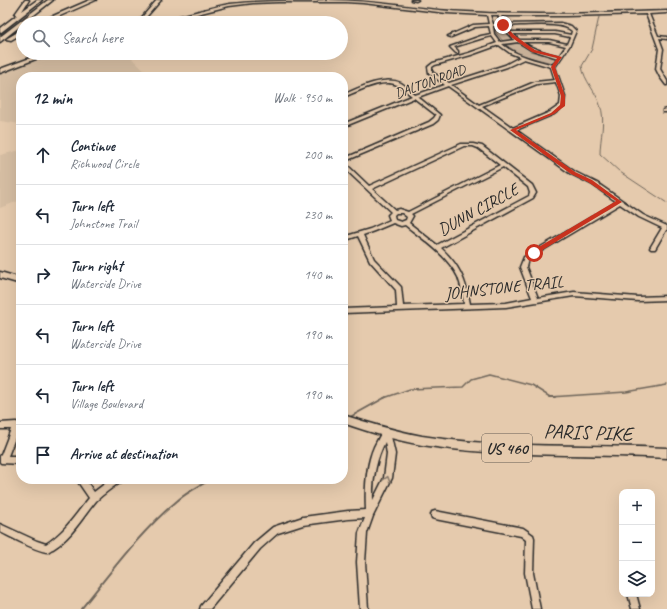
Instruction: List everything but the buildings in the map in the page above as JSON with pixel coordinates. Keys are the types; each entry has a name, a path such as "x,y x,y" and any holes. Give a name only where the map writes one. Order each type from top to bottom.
{"highway":[{"path":"0,30 18,13 27,0"},
{"path":"19,16 40,0"},
{"path":"31,16 51,0"},
{"path":"56,16 94,0"},
{"path":"0,30 16,18"},
{"path":"0,40 16,27"},
{"path":"0,45 16,35"}],"main road":[{"path":"144,16 159,0"},
{"path":"0,71 30,60"},
{"path":"0,275 16,280"},
{"name":"PARIS PIKE","path":"348,421 386,432 462,445 667,453"}],"street":[{"path":"184,16 233,4 298,1 374,2 488,14 667,12"},
{"path":"647,13 657,37 662,56 658,70 667,84"},
{"path":"488,14 494,35 512,52 554,66"},
{"path":"499,14 503,25 519,41 534,51 560,57"},
{"path":"450,36 474,26 560,24 572,28 574,31 568,45 554,66 563,96 562,106 552,114 513,130"},
{"path":"510,33 555,33 572,36"},
{"path":"457,52 452,47 482,36 494,35"},
{"path":"657,37 667,38"},
{"path":"568,45 549,41 500,42 470,54 434,64 430,67 430,72 573,173 590,181 641,216 666,228 653,248"},
{"name":"DALTON ROAD","path":"348,124 416,97 506,66 524,57"},
{"path":"348,94 378,83 388,81 399,84 438,115 436,119 348,158"},
{"path":"478,106 529,85 558,81"},
{"name":"DUNN CIRCLE","path":"369,188 463,145 480,147 530,186 533,193 531,197 436,248"},
{"path":"348,169 394,212 404,212 408,214 504,165"},
{"path":"536,300 523,267 526,258 620,202"},
{"path":"393,221 391,215 394,212"},
{"path":"406,223 410,219 408,214"},
{"path":"348,238 393,221 397,223 406,223 453,264 460,275 468,306"},
{"path":"348,235 360,234"},
{"path":"360,234 372,260 399,289 400,309"},
{"name":"JOHNSTONE TRAIL","path":"348,311 506,304 574,294 638,299 667,298"},
{"path":"0,426 16,425 2,458 16,459"},
{"path":"370,514 369,490 372,469 378,449 386,432"},
{"path":"364,609 361,562 363,533 370,514 388,478 391,454 386,432"},
{"path":"84,484 94,498"},
{"path":"0,528 36,545 47,548 58,542 69,532 94,498 111,484"},
{"path":"204,609 257,546 276,530 303,521 348,515 370,514"},
{"path":"435,515 524,532 527,534 530,538 529,573 536,609"},
{"path":"633,597 636,609"}],"shaded area":[{"path":"502,25 516,40 503,41 496,33 495,26"},
{"path":"519,43 530,51 556,58 552,63 521,55 506,45"},
{"path":"33,60 133,60 146,72 16,72 16,123 0,121 0,73"},
{"path":"16,151 16,202 0,208 0,155"}],"waterway":[{"path":"599,17 592,49 582,66 585,76 598,100 602,111 603,123 600,154 620,172 667,203"},
{"path":"385,398 410,389 463,387 471,379 489,374 531,385 550,397"},
{"path":"550,397 626,392 667,385"},
{"path":"550,397 555,397"},
{"path":"350,417 385,398"},
{"path":"81,609 126,553 163,513 189,492 203,484"}],"route":[{"path":"503,25 512,36 534,51 560,57 553,69 563,96 564,103 552,114 513,130 573,173 595,184 620,202 534,253"}]}
